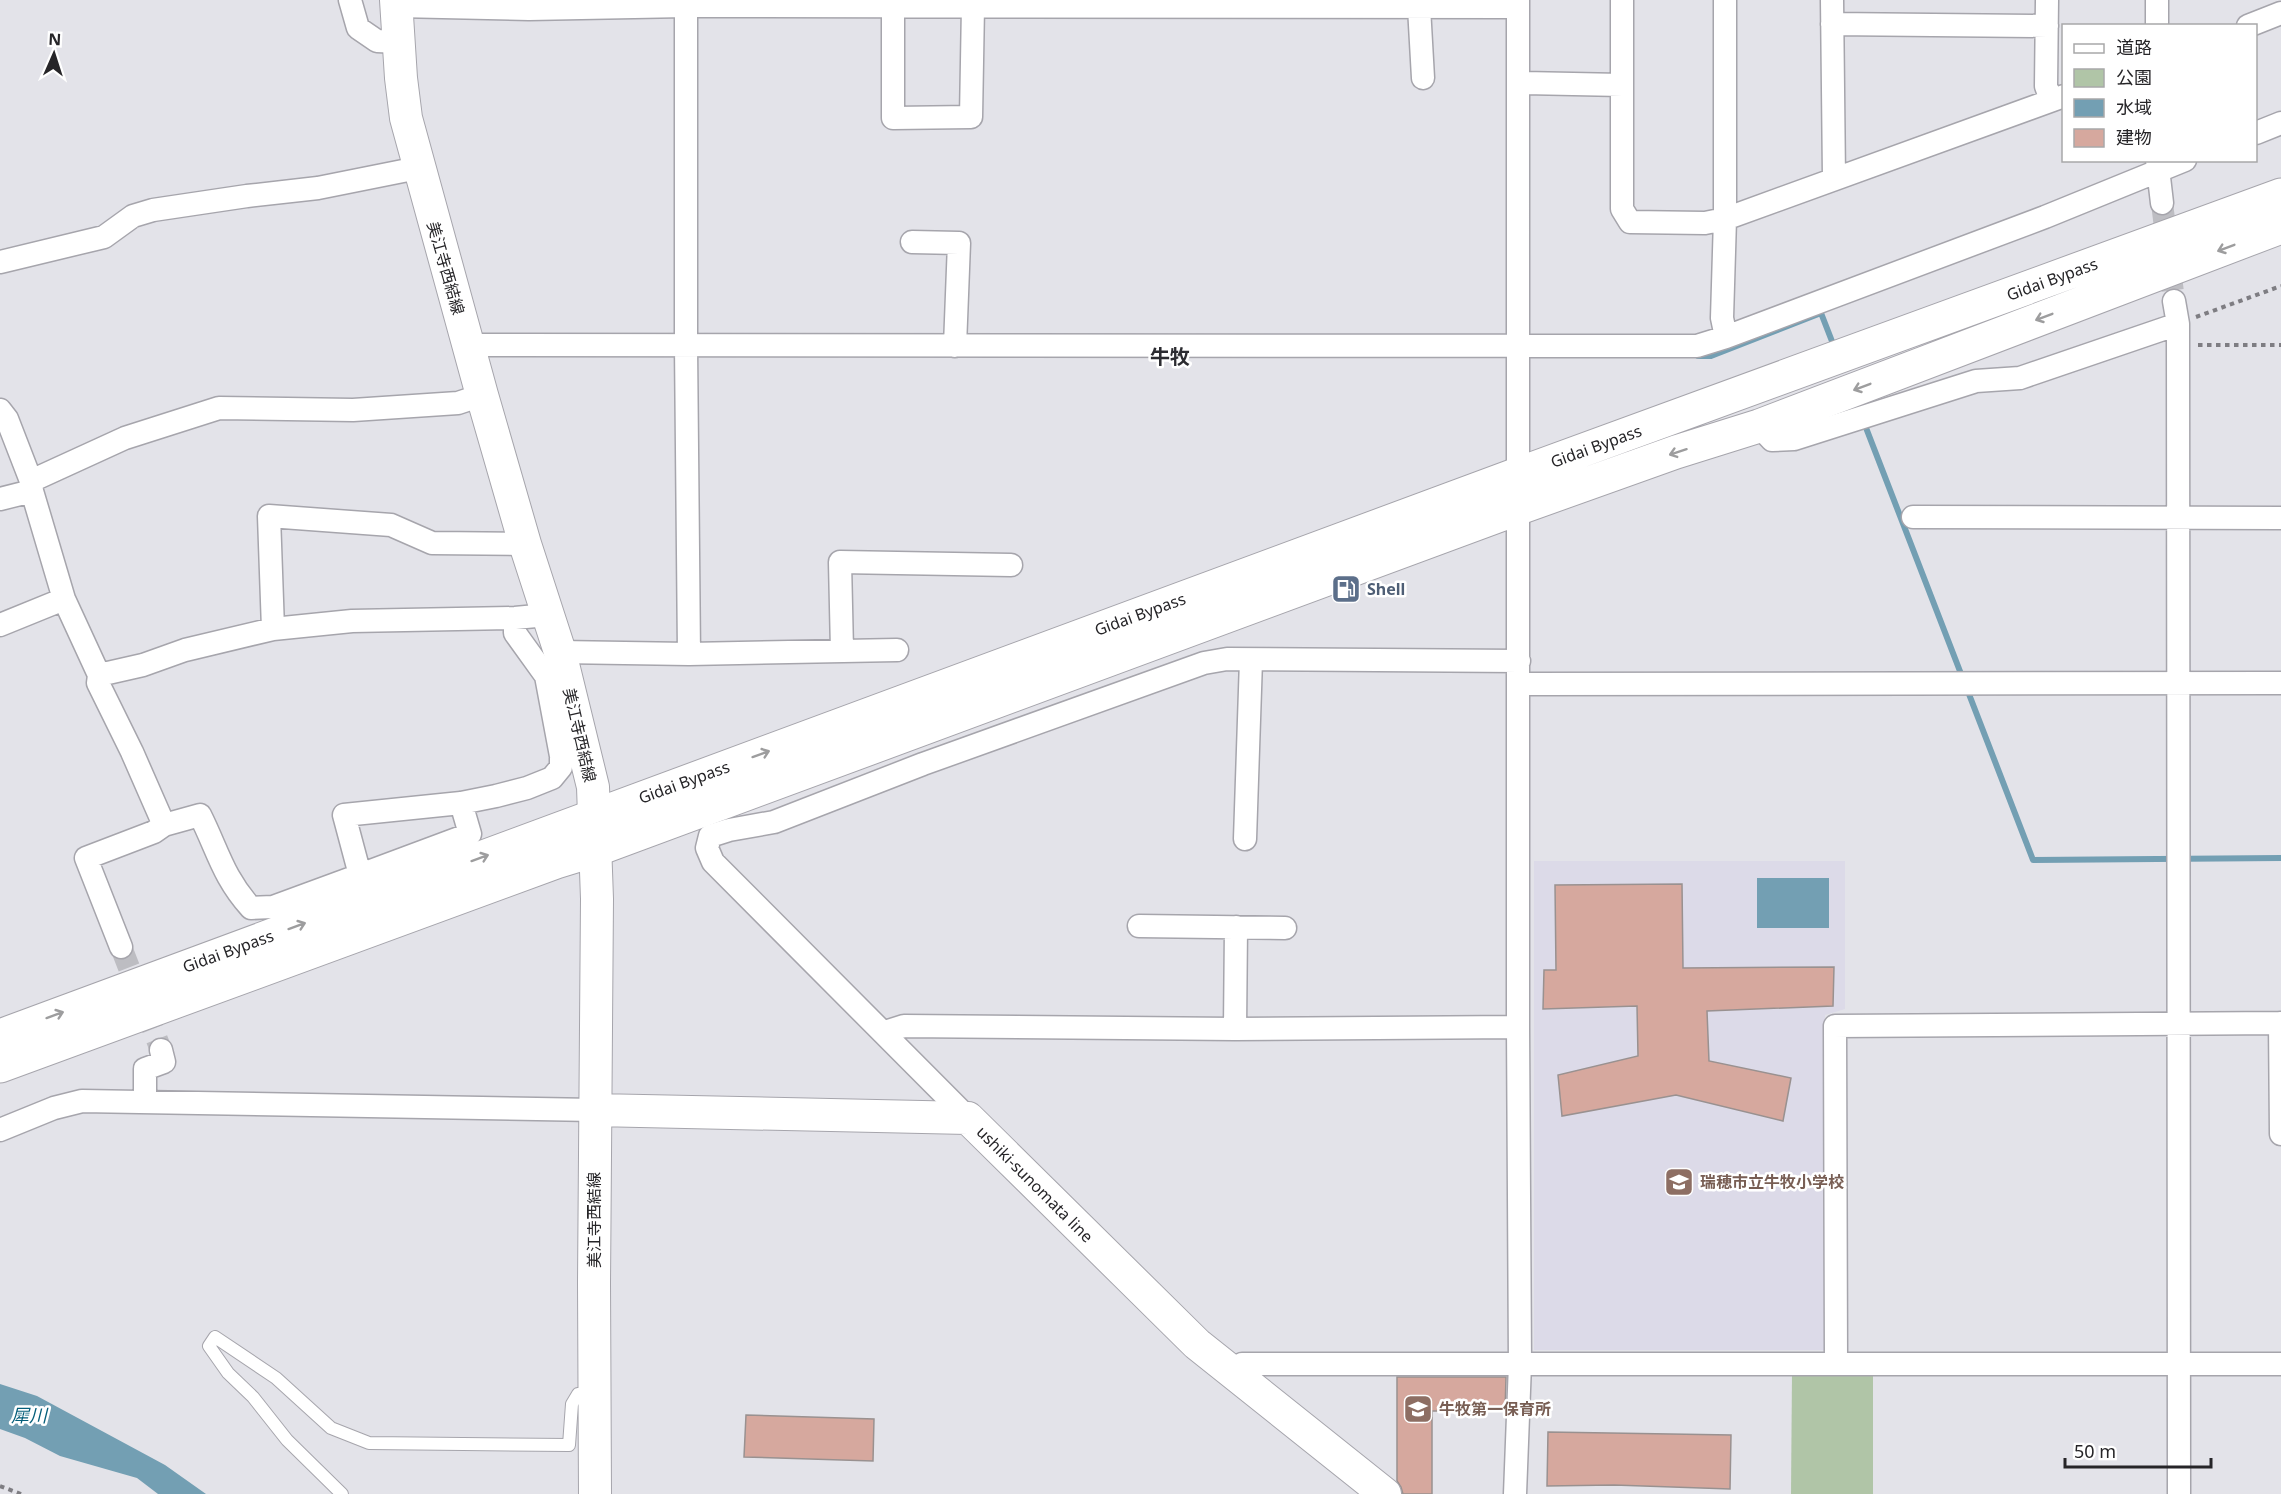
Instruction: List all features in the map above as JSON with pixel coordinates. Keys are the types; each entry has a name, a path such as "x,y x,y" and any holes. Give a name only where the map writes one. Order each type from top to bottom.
{"highway":[{"name":"Gidai Bypass","path":"0,1036 1518,474 2281,195"},
{"name":"Gidai Bypass","path":"0,1066 544,866 595,850 1519,508 1676,452 1759,426 2281,227"}],"main road":[{"name":"美江寺西結線","path":"397,3 406,118 418,168 525,544 560,652 593,786 597,899 596,1494"},
{"name":"ushiki-sunomata line","path":"595,1110 968,1118 1197,1344 1368,1489"}],"street":[{"path":"350,0 358,28 377,41 399,42"},
{"path":"1622,0 1622,209 1630,222 1705,223 1725,219 2057,98 2046,86 2047,0"},
{"path":"1725,0 1725,219 1722,318 1726,337"},
{"path":"1832,0 1834,178"},
{"path":"2157,0 2157,24"},
{"path":"397,3 529,9 686,3 1339,4 1419,7 1518,4 1520,1364 1515,1494"},
{"path":"686,3 689,654"},
{"path":"896,4 893,118 971,117 962,4"},
{"path":"1419,7 1423,78"},
{"path":"1832,24 2046,26"},
{"path":"1519,83 1622,85"},
{"path":"2257,133 2281,123"},
{"path":"467,345 1696,346 1726,337 2045,217 2158,166 2176,162"},
{"path":"2158,166 2162,203"},
{"path":"0,262 104,237 133,216 153,210 318,188 418,168"},
{"path":"912,242 960,243 955,346"},
{"path":"2175,301 2178,334 2180,1494"},
{"path":"1759,426 1772,440 1794,439 1976,381 2020,378 2178,334"},
{"path":"0,499 31,486 125,438 219,408 353,410 458,404 482,395"},
{"path":"0,410 7,420 31,486 64,599 99,675 98,683 164,825"},
{"path":"273,629 269,516 391,525 432,543 525,544"},
{"path":"1913,517 2281,518"},
{"path":"842,651 840,562 1011,565"},
{"path":"0,625 64,599"},
{"path":"99,675 144,665 185,650 273,629 352,621 515,618 547,615"},
{"path":"360,875 344,815 461,803 527,788 552,778 561,767 546,676 514,633 515,618"},
{"path":"560,652 689,654 897,650"},
{"path":"968,1118 885,1032 713,862 707,848 710,837 729,830 774,822 922,764 1204,663 1227,659 1519,661"},
{"path":"1241,832 1251,660"},
{"path":"1519,684 2281,683"},
{"path":"121,947 86,858 154,832 164,825 200,815 224,871 237,892 251,908 273,907 470,834 461,803"},
{"path":"1139,926 1285,928"},
{"path":"1235,1029 1236,927"},
{"path":"1836,1364 1835,1026 2280,1023 2281,1134"},
{"path":"885,1032 904,1026 1235,1029 1518,1027"},
{"path":"145,1102 145,1069 164,1062 161,1050"},
{"path":"0,1130 54,1108 82,1101 595,1110"},
{"path":"1230,1371 1242,1364 2281,1364"}],"lane":[{"path":"342,1494 287,1440 253,1397 228,1373 209,1346 215,1337 276,1378 331,1428 369,1443 569,1445 572,1404 578,1394 595,1393"}],"path":[{"path":"2178,334 2281,286"},
{"path":"2178,334 2281,345"},
{"path":"0,1486 21,1494"}],"shaded area":[{"name":"瑞穂市立牛牧小学校","path":"1534,861 1845,861 1845,1009 1825,1015 1825,1350 1534,1350"}],"green space":[{"path":"1792,1373 1873,1373 1873,1494 1791,1494"}],"water":[{"path":"1757,878 1829,878 1829,928 1757,928"},
{"name":"犀川","path":"0,1384 37,1396 165,1465 206,1494 158,1494 137,1478 60,1456 25,1438 0,1429"}],"building":[{"path":"1682,884 1683,968 1834,967 1833,1006 1707,1011 1709,1061 1791,1078 1783,1121 1676,1095 1562,1116 1558,1075 1638,1056 1637,1006 1543,1009 1544,970 1556,970 1555,885"},
{"path":"1397,1377 1506,1377 1505,1411 1432,1411 1432,1494 1403,1494 1397,1481"},
{"path":"746,1415 874,1419 873,1461 744,1457"},
{"path":"1548,1432 1731,1435 1730,1489 1614,1485 1547,1486"}],"waterway":[{"path":"1698,356 1711,356 1821,313 1835,349"},
{"path":"1863,420 1963,679"},
{"path":"1967,689 2033,860 2281,858"}],"tunnel":[{"path":"2162,203 2174,301"},
{"path":"121,947 161,1050"}],"place":[{"name":"Shell","path":"1346,589"},
{"name":"瑞穂市立牛牧小学校","path":"1679,1182"},
{"name":"牛牧第一保育所","path":"1418,1409"}],"district":[{"name":"牛牧","path":"1170,357"}]}
